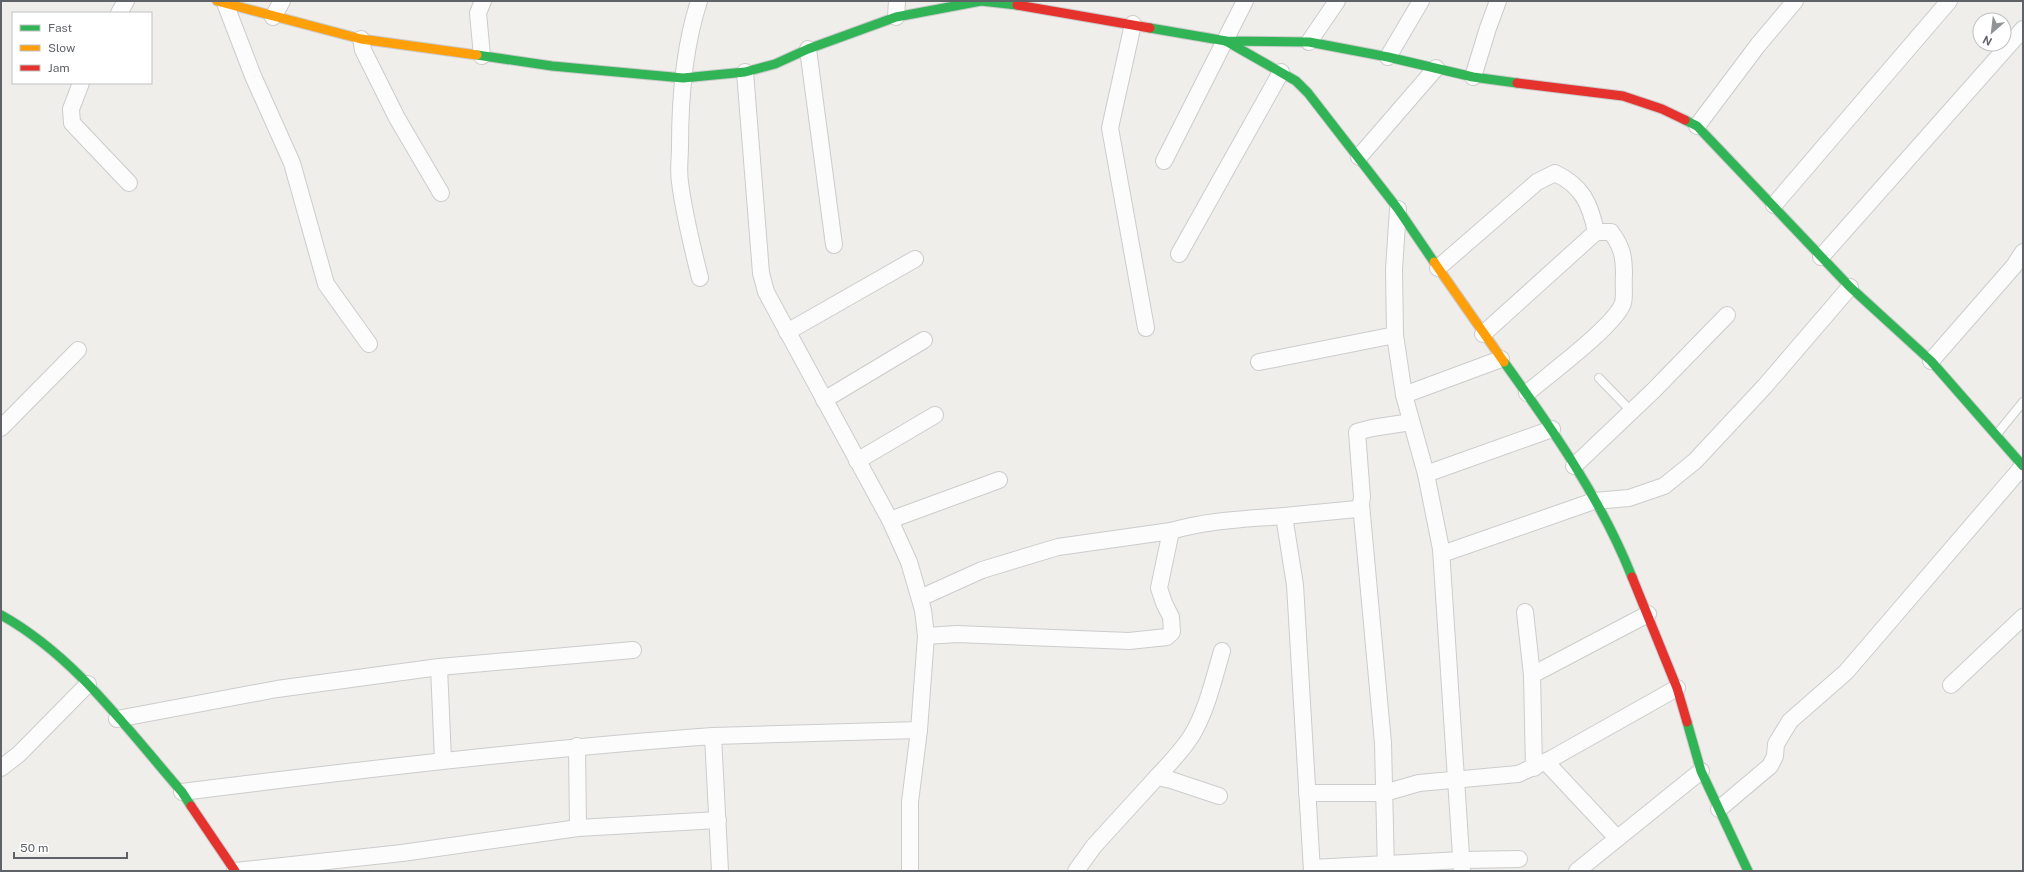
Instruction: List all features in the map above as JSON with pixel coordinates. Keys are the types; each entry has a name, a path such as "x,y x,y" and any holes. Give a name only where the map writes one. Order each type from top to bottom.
{"street":[{"path":"120,12 126,1"},
{"path":"273,17 282,1"},
{"path":"482,56 478,13 483,1"},
{"path":"699,1 694,17 683,78 680,118 680,181 689,234 700,278"},
{"path":"896,17 897,1"},
{"path":"221,2 273,17 361,39 552,66 683,78 745,72 775,64 808,49 896,17 981,1 1018,5 1226,41 1309,42 1388,57 1473,77 1624,96 1662,109 1697,126 1774,205 1850,287 1931,361 2023,466 1846,672 1790,721 1776,744 1775,756 1770,766 1719,809"},
{"path":"1164,161 1245,1"},
{"path":"1309,42 1337,1"},
{"path":"1388,57 1421,1"},
{"path":"1473,77 1498,1"},
{"path":"1697,126 1758,45 1795,1"},
{"path":"1774,205 1949,1"},
{"path":"221,2 292,163 326,284 369,344"},
{"path":"1133,24 1110,128 1146,328"},
{"path":"1821,257 2023,28"},
{"path":"361,39 364,50 397,118 441,193"},
{"path":"1226,41 1296,81 1308,93 1398,209 1483,334 1552,429 1617,539 1677,688 1701,771 1748,871"},
{"path":"808,49 834,245"},
{"path":"1358,157 1436,68"},
{"path":"745,72 761,274 766,292 890,520 909,562 920,598 926,636 910,802 910,871"},
{"path":"1179,254 1281,72"},
{"path":"81,84 71,109 72,123 129,183"},
{"path":"1438,268 1537,182 1555,173 1570,180 1583,195 1591,210 1596,232"},
{"path":"1398,209 1394,269 1396,335 1404,395 1426,474 1442,554 1458,780 1462,865"},
{"path":"1483,334 1596,232 1611,232 1621,245 1624,266 1623,303 1609,323 1527,393"},
{"path":"1931,361 2014,266 2023,252"},
{"path":"787,332 916,259"},
{"path":"1442,554 1594,501 1629,498 1664,486 1695,461 1765,386 1850,287"},
{"path":"1574,466 1654,390 1727,315"},
{"path":"1259,362 1396,335"},
{"path":"824,400 924,340"},
{"path":"1,428 78,350"},
{"path":"1404,395 1501,359"},
{"path":"857,461 935,415"},
{"path":"1385,868 1383,743 1361,504 1361,462 1357,432 1372,428 1411,422"},
{"path":"1426,474 1552,429"},
{"path":"890,520 999,480"},
{"path":"920,598 982,570 1058,547 1171,531 1224,520 1357,509 1361,504"},
{"path":"1284,516 1295,585 1312,870 1462,865 1519,859"},
{"path":"926,636 957,634 1129,641 1167,637 1172,632 1171,617 1159,588 1171,531"},
{"path":"1525,612 1540,765 1616,838"},
{"path":"1532,675 1648,614"},
{"path":"1,616 12,621 45,643 88,684 182,792 235,871 402,853 578,828 718,820"},
{"path":"1951,685 2023,617"},
{"path":"117,719 277,689 439,667 633,650"},
{"path":"1076,871 1094,846 1178,754 1193,734 1209,694 1222,651"},
{"path":"439,667 443,760"},
{"path":"1,768 20,754 88,684"},
{"path":"1307,793 1384,793 1419,783 1518,774 1540,765 1677,688"},
{"path":"182,792 443,760 577,746 713,736 918,730"},
{"path":"713,736 720,871"},
{"path":"577,746 578,828"},
{"path":"1577,871 1616,838 1701,771"},
{"path":"1157,777 1171,780 1218,796"}],"lane":[{"path":"1600,378 1631,411"},
{"path":"1996,434 2023,402"}],"traffic: fast":[{"path":"477,55 552,66 683,78 745,72 775,64 808,49 896,17 981,1 1017,5"},
{"path":"1150,28 1226,41 1309,42 1388,57 1473,77 1517,83"},
{"path":"1226,41 1296,81 1308,93 1398,209 1434,262"},
{"path":"1685,120 1697,126 1850,287 1931,361 2023,466"},
{"path":"1504,362 1575,466 1606,520 1632,577"},
{"path":"1,615 28,632 53,651 99,695 182,792 191,806"},
{"path":"1687,722 1701,771 1748,871"}],"traffic: slow":[{"path":"217,1 361,39 477,55"},
{"path":"1434,262 1504,362"}],"traffic: jam":[{"path":"1017,5 1150,28"},
{"path":"1517,83 1623,96 1662,109 1685,120"},
{"path":"1632,577 1677,688 1687,722"},
{"path":"191,806 235,871"}]}
